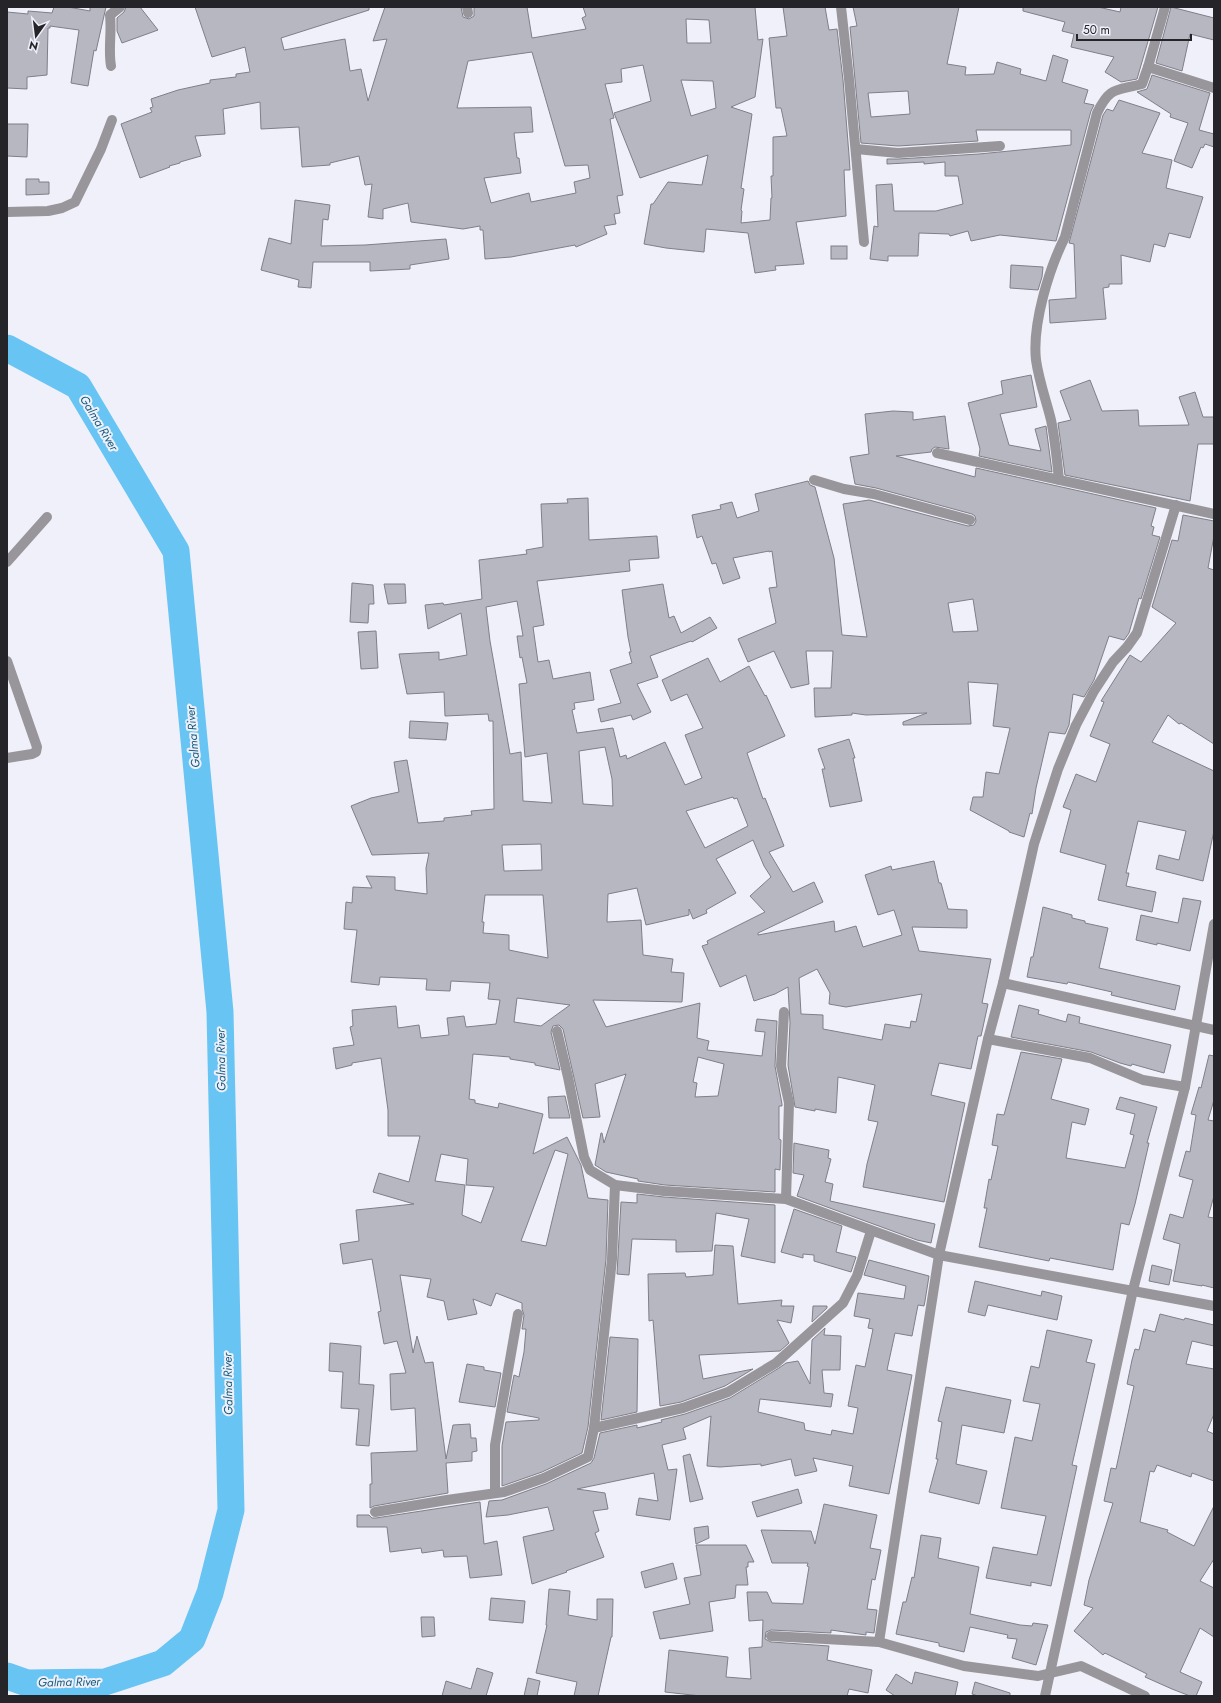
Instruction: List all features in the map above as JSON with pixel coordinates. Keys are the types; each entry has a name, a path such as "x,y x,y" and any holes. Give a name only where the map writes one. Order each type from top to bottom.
{"street":[{"path":"111,66 109,52 111,27 110,15 120,7"},
{"path":"841,7 864,242"},
{"path":"1059,480 1051,421 1040,383 1036,360 1036,331 1041,303 1060,246 1065,237 1097,113 1104,98 1115,91 1142,84 1165,7"},
{"path":"1148,67 1214,88"},
{"path":"7,212 48,211 62,208 75,202 101,149 112,120"},
{"path":"856,149 898,153 1000,146"},
{"path":"937,453 1214,514"},
{"path":"814,480 844,489 874,494 970,520"},
{"path":"879,1642 939,1255 1034,844 1058,769 1076,725 1094,691 1113,662 1127,647 1137,633 1176,505"},
{"path":"7,562 47,517"},
{"path":"7,661 37,747 36,752 32,754 7,758"},
{"path":"1045,1696 1133,1290 1185,1087 1214,924"},
{"path":"1003,983 1214,1030"},
{"path":"784,1012 781,1066 789,1103 786,1199"},
{"path":"557,1030 584,1157 590,1170 615,1185 664,1191 786,1199 939,1255 1214,1306"},
{"path":"988,1039 1090,1058 1143,1080 1185,1087"},
{"path":"375,1512 504,1492 544,1478 588,1457 594,1428 612,1259 615,1185"},
{"path":"594,1428 683,1408 728,1392 776,1363 843,1303 857,1276 871,1231"},
{"path":"495,1493 495,1445 517,1327 518,1314"},
{"path":"771,1636 879,1642 964,1666 1038,1676 1081,1666 1145,1696"}],"building":[{"path":"54,7 68,7 90,11 90,7 106,7 96,51 94,50 88,86 71,83 79,30 50,26 50,28 48,28 47,75 27,77 27,89 7,88 7,12 28,14 28,11 52,13"},
{"path":"126,7 140,7 158,30 122,43 117,31 117,18 124,12"},
{"path":"195,7 369,7 369,10 281,38 284,50 345,39 350,71 361,69 368,101 387,39 373,41 385,7 461,7 463,17 469,19 474,16 474,7 527,7 532,38 586,29 582,18 586,16 583,7 755,7 758,40 763,39 755,97 731,107 752,114 741,188 744,189 741,223 770,220 772,198 771,176 773,176 773,137 787,136 781,108 776,108 769,38 787,36 783,7 825,7 829,30 837,29 843,80 850,170 844,170 846,216 796,222 804,264 775,266 776,270 755,273 748,233 706,229 704,252 644,244 651,204 653,204 668,182 702,185 708,155 640,178 614,113 651,101 643,65 621,69 622,82 605,84 614,118 610,119 623,195 617,196 620,213 614,214 616,224 604,226 607,234 576,247 575,245 511,257 485,259 483,230 480,230 480,226 463,229 411,222 408,203 383,209 383,219 368,217 372,184 365,185 359,156 330,163 330,165 302,167 299,127 261,129 260,102 223,109 225,134 195,136 201,156 180,162 140,178 121,124 152,112 150,108 153,107 151,99 178,90 210,83 210,80 236,77 236,74 250,72 245,47 212,57","holes":["686,19 709,20 711,43 687,43","532,52 565,166 588,165 590,178 574,182 576,193 531,202 529,193 491,203 484,178 521,173 519,158 517,158 514,133 533,132 531,107 457,108 468,61","681,80 713,81 716,108 691,116"]},
{"path":"853,7 959,7 947,64 966,67 965,75 994,74 997,62 1021,69 1020,74 1046,81 1053,55 1068,60 1062,82 1088,90 1084,103 1094,105 1091,111 1056,241 1000,235 971,241 968,231 950,236 949,234 919,233 918,256 888,256 888,261 870,259 874,226 878,227 876,185 892,184 894,211 936,211 963,204 958,176 945,176 945,162 924,164 924,162 887,164 887,159 979,154 1071,145 1071,130 976,130 978,141 898,146 861,143 850,27 857,26","holes":["908,91 910,114 871,117 868,93"]},
{"path":"1023,7 1098,7 1120,12 1121,7 1158,7 1137,79 1121,82 1105,72 1114,57 1071,47 1074,34 1062,31 1065,22 1023,11"},
{"path":"1171,7 1214,18 1214,40 1190,34 1182,71 1156,63"},
{"path":"1152,75 1210,93 1199,130 1214,134 1214,147 1205,144 1203,148 1201,147 1192,168 1174,161 1188,123 1170,117 1171,114 1137,92 1147,89"},
{"path":"1119,100 1160,113 1142,153 1172,160 1166,188 1203,197 1190,238 1169,233 1165,247 1154,244 1150,262 1121,255 1122,284 1109,284 1109,287 1103,288 1106,319 1050,323 1049,300 1076,298 1074,244 1069,243 1103,115 1107,109 1113,111"},
{"path":"7,124 28,124 27,157 7,156"},
{"path":"26,179 39,179 39,182 49,182 49,194 26,195"},
{"path":"295,200 330,205 328,220 323,219 321,246 365,245 446,239 449,259 410,265 410,269 370,271 370,262 313,262 311,288 298,287 299,280 261,270 269,238 291,244"},
{"path":"831,246 847,246 847,259 831,259"},
{"path":"1011,265 1043,267 1038,290 1010,288"},
{"path":"1031,375 1037,407 1000,414 1009,445 1041,451 1035,429 1046,426 1052,472 979,456 980,449 968,403 1003,394 1001,381"},
{"path":"1090,380 1102,411 1138,410 1139,426 1189,425 1179,397 1195,392 1203,417 1214,417 1214,444 1198,444 1190,501 1065,475 1058,423 1071,420 1060,391"},
{"path":"893,411 913,412 913,420 945,416 949,449 935,447 931,452 896,456 975,477 976,468 1156,508 1151,526 1154,527 1152,535 1160,537 1141,599 1139,598 1129,633 1124,640 1109,636 1094,680 1084,697 1073,694 1069,725 1065,734 1049,732 1036,788 1032,814 1030,813 1024,837 1009,832 970,810 973,797 983,797 986,772 999,774 1010,728 993,726 998,684 968,682 971,724 903,725 903,722 927,713 866,715 852,713 852,715 815,717 814,688 831,688 833,651 806,651 809,684 791,688 774,651 748,662 738,639 776,623 769,588 777,587 772,551 733,558 740,578 723,584 716,563 712,564 702,536 697,538 692,515 721,509 720,505 732,502 737,518 759,511 755,494 808,481 810,485 815,487 834,558 842,635 867,637 843,504 869,500 968,526 974,525 976,521 975,516 972,514 876,488 855,484 850,457 869,454 865,414","holes":["973,599 978,631 953,632 948,603"]},
{"path":"588,498 589,540 657,536 659,558 629,560 630,571 537,581 544,625 533,627 538,662 549,660 553,679 590,672 594,700 574,703 575,709 572,710 577,733 613,728 620,757 626,755 627,759 665,742 685,785 702,778 685,735 703,728 687,694 671,701 662,680 708,658 720,682 749,666 765,696 766,695 785,736 747,753 763,799 765,798 784,846 769,852 793,892 814,882 823,902 758,933 758,935 834,921 835,932 856,926 863,947 902,935 894,910 878,915 865,875 891,866 892,870 934,861 939,883 941,883 948,909 967,910 967,928 912,927 919,951 991,959 982,1003 988,1004 981,1036 978,1036 971,1069 939,1063 931,1095 965,1103 944,1202 863,1187 867,1164 878,1122 868,1120 875,1085 838,1077 836,1113 795,1107 788,1065 790,1023 788,987 775,994 754,1001 746,975 720,987 702,946 708,944 707,941 765,912 750,896 771,877 764,866 753,840 716,859 736,893 706,910 707,913 693,919 689,909 689,915 646,925 637,888 608,894 607,922 641,920 643,955 673,959 671,972 684,973 682,1002 593,1000 606,1027 700,1003 697,1038 709,1041 707,1050 762,1056 765,1032 755,1031 757,1019 777,1021 775,1066 782,1106 779,1106 779,1139 781,1140 780,1170 775,1169 775,1192 665,1185 638,1181 638,1179 606,1172 595,1165 601,1133 604,1143 626,1074 595,1084 600,1117 583,1118 563,1029 559,1025 553,1026 551,1032 560,1070 535,1065 535,1063 510,1059 510,1057 473,1054 469,1099 475,1100 475,1103 498,1108 499,1103 543,1114 533,1154 567,1137 581,1165 588,1198 608,1200 606,1259 588,1427 582,1453 542,1472 502,1486 502,1446 506,1422 539,1420 539,1418 507,1412 514,1375 519,1377 524,1352 526,1329 522,1329 524,1315 522,1303 496,1293 491,1306 473,1299 477,1314 448,1320 444,1301 427,1297 431,1279 400,1275 413,1353 417,1336 425,1363 433,1362 446,1459 453,1425 470,1424 471,1438 476,1438 477,1451 472,1452 472,1461 446,1463 448,1493 374,1506 370,1508 370,1484 372,1484 371,1453 417,1451 415,1408 391,1410 390,1374 406,1373 397,1341 384,1344 378,1312 381,1311 372,1259 343,1264 340,1244 359,1241 356,1210 414,1204 373,1192 379,1173 409,1182 420,1136 388,1136 388,1110 381,1058 352,1063 352,1065 336,1069 333,1048 354,1045 350,1027 353,1026 352,1010 396,1006 398,1028 419,1025 421,1038 449,1035 447,1018 464,1016 466,1027 496,1024 500,1000 488,999 490,983 451,981 450,991 426,990 427,979 380,977 379,985 351,982 357,930 344,929 346,902 352,903 353,887 372,888 366,876 395,877 395,890 427,894 426,868 429,853 372,855 351,806 371,798 399,792 394,762 407,760 418,823 444,821 444,818 472,815 471,811 494,809 493,721 489,721 488,714 445,716 444,692 407,694 399,654 439,652 439,660 467,655 461,613 428,629 425,605 443,603 444,605 482,599 479,560 527,554 526,550 543,547 541,504 568,503 567,499","holes":["517,601 523,636 517,636 520,658 522,657 527,683 519,684 525,757 547,753 552,803 523,801 521,752 510,754 490,641 486,607","605,747 612,779 613,806 583,804 579,751","733,797 734,799 737,798 748,826 705,848 686,811","541,844 542,870 504,871 502,845","485,895 543,895 548,958 509,950 509,935 483,933 484,922 482,922","817,969 830,993 829,1004 846,1007 922,994 916,1022 911,1021 910,1028 885,1024 882,1040 823,1029 823,1015 801,1014 799,978","517,998 570,1005 541,1026 514,1022","698,1057 724,1064 718,1096 695,1097 697,1083 693,1082","555,1150 568,1154 546,1246 521,1241","441,1154 468,1159 466,1185 494,1187 481,1223 462,1215 465,1185 435,1181"]},
{"path":"1183,515 1214,521 1214,536 1208,568 1214,570 1214,744 1181,723 1179,724 1168,715 1152,742 1214,771 1214,831 1203,881 1156,869 1159,855 1179,860 1186,831 1138,821 1126,873 1129,873 1126,886 1156,892 1152,912 1098,900 1106,865 1060,852 1071,810 1063,807 1076,774 1096,782 1110,744 1090,736 1104,702 1101,701 1130,655 1141,662 1176,623 1152,607 1172,540 1178,541"},
{"path":"352,583 373,585 374,604 369,604 368,623 350,622"},
{"path":"384,584 405,584 406,603 388,604"},
{"path":"663,584 669,618 674,616 681,633 710,617 717,628 692,642 691,641 650,656 658,677 637,684 651,712 633,720 631,715 601,722 598,709 621,703 610,670 632,663 629,652 631,652 622,590"},
{"path":"376,631 378,668 361,669 358,632"},
{"path":"410,721 448,723 446,740 409,738"},
{"path":"849,739 855,758 853,758 862,801 830,807 822,769 825,769 818,749"},
{"path":"1183,898 1201,901 1190,951 1157,943 1157,945 1136,940 1141,915 1178,923"},
{"path":"1043,907 1072,915 1072,918 1085,921 1085,923 1108,928 1099,968 1180,986 1175,1010 1111,995 1112,992 1068,982 1067,984 1027,977 1031,957 1033,957"},
{"path":"1019,1005 1039,1010 1038,1014 1066,1022 1068,1014 1080,1017 1079,1023 1171,1045 1164,1073 1132,1064 1131,1066 1120,1063 1091,1052 1011,1037"},
{"path":"1021,1052 1062,1059 1051,1099 1089,1109 1085,1125 1072,1122 1066,1158 1125,1168 1134,1135 1130,1134 1135,1114 1116,1109 1120,1097 1157,1107 1147,1143 1149,1143 1129,1225 1121,1223 1113,1270 1050,1258 1049,1261 979,1247 987,1208 984,1208 989,1179 991,1180 998,1146 992,1145 997,1114 1004,1115"},
{"path":"1209,1055 1214,1056 1214,1100 1208,1120 1214,1121 1214,1196 1208,1217 1214,1218 1214,1288 1173,1281 1180,1244 1163,1239 1170,1214 1183,1218 1193,1180 1179,1176 1186,1151 1190,1152 1196,1115 1191,1114 1199,1087 1201,1088"},
{"path":"565,1096 570,1118 549,1118 548,1097"},
{"path":"794,1143 829,1150 828,1158 831,1159 825,1182 833,1184 830,1201 935,1224 931,1243 917,1240 797,1196 804,1175 793,1173"},
{"path":"637,1194 775,1205 775,1263 741,1256 749,1219 716,1213 712,1251 676,1252 676,1240 632,1239 629,1275 617,1274 621,1202 637,1203"},
{"path":"794,1209 842,1226 836,1252 856,1257 851,1272 814,1261 814,1255 803,1254 803,1258 781,1252"},
{"path":"715,1245 733,1246 738,1304 782,1300 781,1306 794,1306 791,1323 777,1320 789,1343 780,1351 699,1355 703,1379 753,1369 725,1386 681,1402 660,1406 653,1320 649,1321 648,1274 685,1273 686,1277 713,1275"},
{"path":"869,1260 929,1276 924,1306 918,1305 912,1336 895,1333 887,1370 912,1375 889,1494 849,1486 853,1466 813,1458 817,1471 795,1476 791,1459 761,1466 761,1464 720,1467 707,1466 711,1416 683,1428 686,1439 662,1445 668,1470 677,1469 670,1520 636,1515 639,1498 658,1501 654,1473 577,1489 605,1493 608,1509 593,1511 599,1531 595,1533 604,1557 532,1584 523,1537 554,1530 548,1507 508,1515 486,1517 489,1501 502,1500 546,1484 591,1463 594,1458 600,1433 637,1425 637,1428 662,1422 661,1420 685,1414 730,1398 786,1363 798,1361 810,1384 812,1340 825,1328 824,1335 841,1336 840,1370 822,1370 824,1393 833,1394 831,1407 760,1399 758,1412 804,1423 805,1430 831,1435 832,1430 853,1434 858,1408 848,1406 856,1365 865,1367 873,1329 868,1328 870,1319 854,1316 858,1293 904,1299 906,1286 864,1275"},
{"path":"1152,1265 1172,1270 1169,1285 1149,1281"},
{"path":"975,1281 1041,1296 1042,1291 1062,1296 1057,1320 988,1305 985,1316 968,1312"},
{"path":"813,1306 827,1306 827,1308 812,1322"},
{"path":"1160,1314 1214,1325 1214,1346 1192,1341 1186,1364 1214,1369 1214,1414 1207,1431 1214,1434 1214,1481 1192,1473 1191,1477 1157,1465 1154,1472 1150,1471 1140,1522 1168,1530 1167,1532 1194,1546 1214,1506 1214,1559 1200,1581 1214,1588 1214,1637 1200,1628 1180,1672 1202,1682 1196,1696 1190,1696 1172,1689 1145,1677 1147,1674 1105,1653 1103,1655 1074,1631 1093,1608 1084,1605 1089,1580 1113,1503 1104,1501 1111,1468 1116,1469 1134,1386 1127,1384 1132,1360 1135,1349 1139,1350 1144,1329 1155,1332"},
{"path":"1047,1330 1092,1340 1086,1362 1095,1364 1072,1465 1077,1466 1051,1586 1031,1582 1031,1586 986,1578 993,1547 1037,1555 1046,1516 1001,1508 1015,1437 1032,1441 1040,1404 1023,1401 1031,1366 1039,1368"},
{"path":"610,1337 638,1339 637,1412 601,1420"},
{"path":"330,1343 361,1346 359,1384 374,1385 369,1446 356,1445 359,1409 341,1408 343,1372 329,1371"},
{"path":"467,1364 484,1367 484,1370 501,1373 495,1407 459,1402"},
{"path":"946,1387 1011,1400 1004,1433 962,1425 956,1464 987,1471 979,1504 929,1492 938,1459 936,1459 942,1422 938,1421"},
{"path":"690,1454 703,1499 690,1502 683,1456"},
{"path":"798,1489 802,1503 757,1517 752,1502"},
{"path":"480,1502 484,1544 497,1541 502,1575 470,1578 467,1556 444,1557 443,1550 422,1553 421,1548 390,1552 387,1527 357,1527 357,1515 369,1515 372,1518 376,1518"},
{"path":"824,1504 877,1515 870,1548 881,1550 875,1580 872,1579 867,1609 877,1610 874,1633 866,1632 866,1635 831,1630 831,1633 771,1630 766,1632 765,1639 771,1642 829,1646 827,1660 872,1670 868,1693 849,1689 847,1696 701,1696 665,1692 669,1650 728,1657 726,1677 751,1679 749,1648 762,1647 763,1620 749,1621 747,1592 767,1592 772,1603 803,1604 809,1567 807,1566 808,1563 772,1563 761,1530 811,1531 815,1544"},
{"path":"708,1526 709,1538 696,1544 694,1528"},
{"path":"921,1535 941,1538 938,1558 979,1567 970,1614 1020,1625 1032,1626 1033,1623 1048,1625 1036,1665 1012,1658 1017,1639 1007,1638 1008,1635 970,1627 964,1652 939,1646 939,1643 896,1634 903,1602 906,1602 912,1577 914,1578"},
{"path":"696,1545 746,1545 754,1562 748,1562 748,1567 746,1567 748,1585 736,1585 735,1598 709,1602 713,1631 660,1639 653,1612 690,1604 684,1578 701,1575"},
{"path":"673,1563 677,1579 645,1588 641,1572"},
{"path":"549,1589 570,1591 568,1615 597,1620 597,1599 613,1599 612,1637 598,1696 574,1696 577,1682 536,1673 547,1625"},
{"path":"491,1598 525,1601 523,1623 489,1620"},
{"path":"421,1617 434,1617 435,1636 422,1637"},
{"path":"477,1668 493,1673 486,1696 442,1696 446,1681 471,1689"},
{"path":"915,1672 958,1682 955,1696 895,1696 886,1690 896,1674 912,1684"},
{"path":"528,1678 540,1681 537,1696 524,1696"},
{"path":"975,1682 1010,1693 1010,1696 978,1696 972,1694"}],"waterway":[{"name":"Galma River","path":"7,348 78,386 176,551 220,1012 231,1510 210,1593 192,1639 163,1663 105,1682 27,1683 7,1676"}]}
